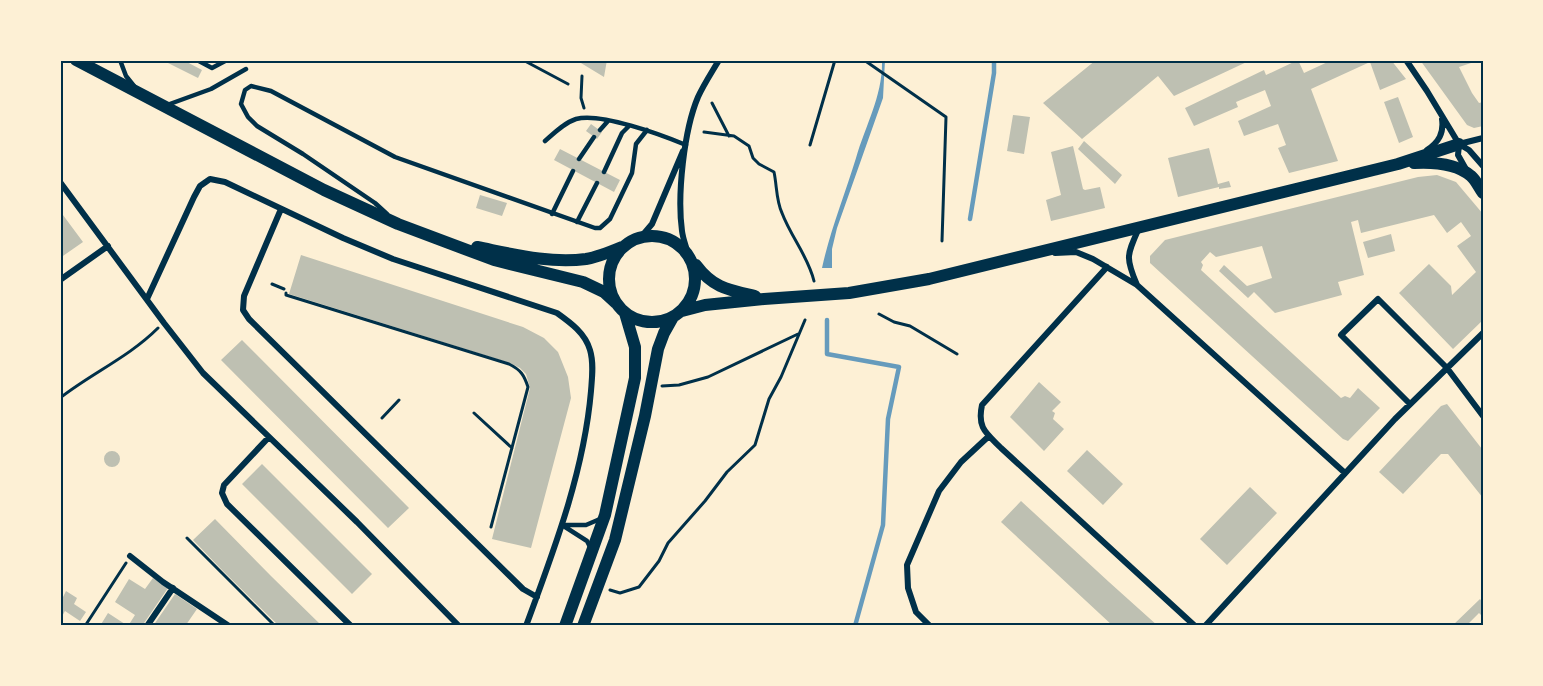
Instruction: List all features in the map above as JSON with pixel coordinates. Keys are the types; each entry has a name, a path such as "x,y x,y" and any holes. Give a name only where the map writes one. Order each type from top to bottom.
{"main road":[{"path":"76,60 324,190 398,224 494,260 583,282 604,292 625,313 648,322 661,322 705,305 825,296 929,279 1398,164 1459,144"},
{"path":"1398,164 1433,162 1453,166 1471,176 1483,193"},
{"path":"439,239 514,255 544,259 586,259 623,247 641,237 667,238 679,244 704,277 712,283 722,288 764,299"},
{"path":"616,303 610,292 609,274 615,256 623,247"},
{"path":"583,626 615,540 645,416 658,349 664,333 677,314 690,302 694,291 696,279 689,255"},
{"path":"565,626 605,516 635,378 635,347 625,313"}],"street":[{"path":"689,255 682,233 681,196 689,124 698,97 718,60"},
{"path":"1406,60 1459,144 1469,150 1483,166"},
{"path":"1398,164 1424,152 1438,141 1443,128 1441,115"},
{"path":"1459,144 1483,138"},
{"path":"1459,144 1458,155 1471,176"},
{"path":"641,237 652,224 686,145"},
{"path":"147,299 194,197 201,186 210,179 225,182 393,259 557,313 572,323 589,347 593,373 586,432 562,525 526,626"},
{"path":"60,182 203,372 357,522 459,626"},
{"path":"281,209 244,296 243,310 249,319 523,589 537,597"},
{"path":"1137,285 1128,264 1130,249 1139,228"},
{"path":"60,280 108,246"},
{"path":"1035,253 1076,252 1093,259 1137,285 1345,473"},
{"path":"1107,267 982,405 979,418 983,430 989,436 1196,626"},
{"path":"1410,404 1341,335 1378,299 1447,368 1483,416"},
{"path":"1205,626 1410,404 1483,333"},
{"path":"930,626 916,612 908,588 907,565 939,491 961,462 989,436"},
{"path":"269,437 224,485 222,493 227,504 351,626"},
{"path":"130,556 163,582 229,626"},
{"path":"147,626 173,588"}],"lane":[{"path":"120,60 126,76 142,94"},
{"path":"197,60 212,68 227,60"},
{"path":"164,106 211,88 246,69"},
{"path":"398,224 375,203 257,126 248,117 241,104 245,90 251,86 271,91 395,157 595,228 600,228 610,219 632,173 636,144 647,130"},
{"path":"545,141 565,124 589,117 647,130 686,145"},
{"path":"600,130 608,121"},
{"path":"604,172 620,136 629,126"},
{"path":"579,159 594,137"},
{"path":"552,214 573,171"},
{"path":"577,222 597,183"},
{"path":"562,525 586,525 605,516"},
{"path":"562,525 587,542 593,551"}],"path":[{"path":"523,60 568,84"},
{"path":"810,146 835,60"},
{"path":"864,60 945,117 942,241"},
{"path":"712,103 729,136"},
{"path":"704,132 743,141 749,146 753,158 774,172 781,212 795,243 808,263 814,281"},
{"path":"272,284 285,291 286,295 519,369 528,387 491,527"},
{"path":"879,314 894,322 910,326 957,354"},
{"path":"610,590 620,593 639,587 659,561 668,543 727,472 755,445 761,420 805,320"},
{"path":"60,398 129,353 164,323"},
{"path":"662,386 679,385 708,377 799,334"},
{"path":"382,418 399,400"},
{"path":"474,413 512,448"},
{"path":"187,538 275,626"},
{"path":"85,626 130,556"}],"water":[{"path":"882,60 885,60 883,98 837,228 832,249 832,268 822,268 833,226 877,97"}],"building":[{"path":"162,60 183,60 202,70 198,78"},
{"path":"576,60 607,60 604,77"},
{"path":"1096,60 1251,60 1174,96 1158,76 1082,139 1043,103"},
{"path":"1298,60 1304,73 1332,60 1391,60 1406,79 1380,90 1370,62 1311,89 1338,161 1289,173 1278,148 1286,145 1278,124 1244,136 1238,121 1271,106 1265,90 1236,102 1238,107 1194,126 1185,108 1264,70 1266,75"},
{"path":"1420,60 1480,60 1459,67 1472,93 1479,103 1483,102 1483,126 1474,128 1467,125"},
{"path":"1398,97 1413,137 1399,143 1384,102"},
{"path":"1013,115 1030,117 1024,154 1007,151"},
{"path":"591,124 602,132 597,139 586,131"},
{"path":"1084,141 1122,175 1115,184 1078,149"},
{"path":"1073,146 1083,189 1100,187 1105,208 1051,221 1046,200 1061,195 1051,152"},
{"path":"1209,148 1218,184 1229,181 1231,187 1219,189 1219,187 1178,197 1168,158"},
{"path":"560,149 620,180 614,192 554,160"},
{"path":"1437,175 1456,182 1483,214 1483,320 1453,349 1399,293 1429,264 1451,286 1452,295 1476,272 1457,246 1471,236 1461,222 1447,233 1434,215 1361,233 1358,220 1351,222 1364,275 1338,282 1342,295 1275,313 1254,292 1248,298 1219,271 1224,265 1247,286 1272,278 1262,246 1216,257 1210,252 1201,262 1203,265 1201,270 1341,398 1345,396 1350,398 1358,388 1380,408 1348,441 1343,439 1150,263 1150,256 1165,240 1418,177"},
{"path":"480,195 507,203 502,216 476,208"},
{"path":"60,211 83,242 60,258"},
{"path":"1391,234 1395,251 1368,258 1363,242"},
{"path":"301,255 523,327 544,338 558,352 568,377 571,398 531,548 492,539 530,388 526,374 510,363 289,294"},
{"path":"242,340 409,508 388,528 221,360"},
{"path":"1039,382 1061,402 1052,411 1055,413 1053,419 1064,429 1044,451 1010,417"},
{"path":"1447,404 1482,449 1483,498 1448,454 1441,454 1403,494 1379,472 1441,406"},
{"path":"1087,450 1123,484 1103,505 1067,471"},
{"path":"112,451 120,459 112,467 104,459"},
{"path":"262,464 372,574 352,594 242,484"},
{"path":"1250,487 1277,513 1227,565 1200,539"},
{"path":"1021,501 1158,626 1113,626 1001,522"},
{"path":"215,519 322,626 279,626 222,570 193,540"},
{"path":"153,578 168,588 142,626 128,626 135,615 115,602 129,579 145,589"},
{"path":"66,591 77,598 74,604 86,612 80,621 65,611 60,620 60,595 63,597"},
{"path":"175,594 197,609 185,626 180,624 153,626"},
{"path":"1480,599 1483,603 1483,617 1479,613 1468,624 1469,626 1452,626"},
{"path":"108,613 128,626 100,626"}],"waterway":[{"path":"970,219 994,73 994,60"},
{"path":"827,320 827,354 899,367 888,419 883,525 855,626"}]}
